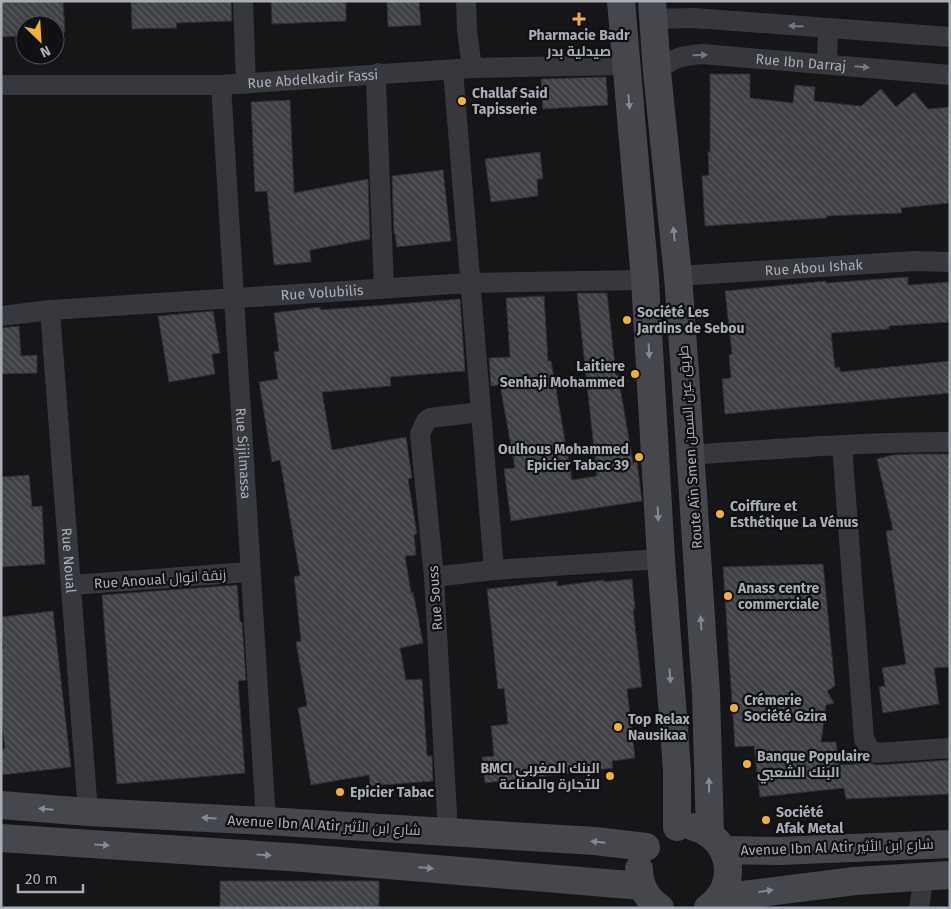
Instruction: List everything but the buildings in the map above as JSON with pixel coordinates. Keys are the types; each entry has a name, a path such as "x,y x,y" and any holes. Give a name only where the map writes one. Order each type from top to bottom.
{"main road":[{"path":"1,838 303,858 650,900 640,876 640,864 646,847 662,832 676,826 677,770 661,559 645,280 621,1"},
{"name":"Route Aïn Smen طريق عين السمن","path":"653,10 657,72 678,276 717,842 728,865 726,885 713,903"},
{"name":"Avenue Ibn Al Atir شارع ابن الأثير","path":"1,805 88,812 595,841 646,847"},
{"name":"Avenue Ibn Al Atir شارع ابن الأثير","path":"676,826 692,827 717,842 779,851 950,844"},
{"path":"713,903 855,881 937,875"}],"street":[{"path":"242,1 246,84"},
{"path":"466,1 467,30 462,69 469,283 494,570"},
{"path":"653,10 694,18 950,37"},
{"path":"827,64 828,28"},
{"name":"Rue Ibn Darraj","path":"657,72 669,61 677,57 702,54 950,75"},
{"name":"Rue Abdelkadir Fassi","path":"1,85 221,85 378,73 626,65"},
{"path":"378,73 376,83 384,288"},
{"name":"Rue Sijilmassa","path":"221,85 266,821"},
{"name":"Rue Abou Ishak","path":"678,276 914,260 950,262"},
{"name":"Rue Volubilis","path":"1,316 50,310 469,283 645,280"},
{"name":"Rue Noual","path":"50,310 88,812"},
{"name":"Rue Souss","path":"448,833 434,577 420,434 422,427 430,418 480,412"},
{"path":"690,455 842,445 950,442"},
{"path":"842,445 864,739 870,750 876,753 950,748"},
{"path":"434,577 494,570 661,559"},
{"name":"Rue Anoual زنقة انوال","path":"71,585 250,572"},
{"path":"918,908 937,875"}],"place":[{"name":"Pharmacie Badr صيدلية بدر","path":"579,19"},
{"name":"Challaf Said Tapisserie","path":"462,101"},
{"name":"Société Les Jardins de Sebou","path":"627,320"},
{"name":"Laitiere Senhaji Mohammed","path":"635,374"},
{"name":"Oulhous Mohammed Epicier Tabac 39","path":"639,457"},
{"name":"Coiffure et Esthétique La Vénus","path":"720,514"},
{"name":"Anass centre commerciale","path":"728,596"},
{"name":"Crémerie Société Gzira","path":"734,708"},
{"name":"Top Relax Nausikaa","path":"618,727"},
{"name":"Banque Populaire البنك الشعبي","path":"747,764"},
{"name":"BMCI البنك المغربي للتجارة والصناعة","path":"610,776"},
{"name":"Epicier Tabac","path":"340,792"},
{"name":"Société Afak Metal","path":"766,820"}]}
